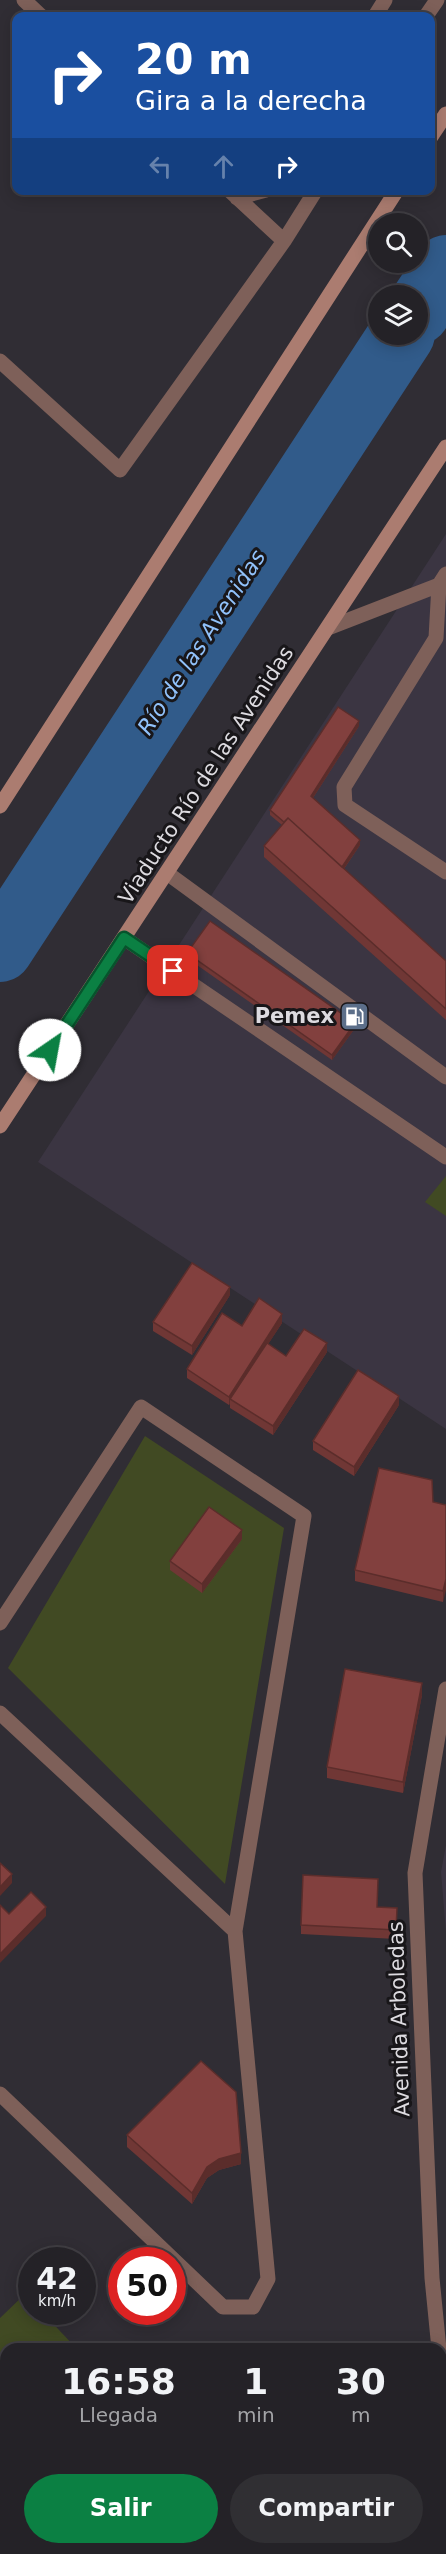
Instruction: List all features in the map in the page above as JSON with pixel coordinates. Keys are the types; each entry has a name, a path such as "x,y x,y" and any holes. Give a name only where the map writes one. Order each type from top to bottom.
{"main road":[{"path":"435,130 446,114"},
{"path":"0,806 394,195"},
{"name":"Viaducto Río de las Avenidas","path":"0,1126 446,447"}],"street":[{"path":"24,0 37,12"},
{"path":"234,195 284,241"},
{"path":"0,361 120,470 284,241 313,195"},
{"path":"328,628 442,579 436,638 344,787 345,805 446,873"},
{"path":"167,873 446,1077"},
{"path":"124,938 446,1157"},
{"path":"0,1623 141,1407 304,1516 235,1931 268,2279 253,2307 223,2307 0,2094"},
{"name":"Avenida Arboledas","path":"438,2343 431,2255 415,1873 446,1689"},
{"path":"0,1713 235,1931"}],"shaded area":[{"path":"446,534 446,1429 38,1162"},
{"path":"446,1845 446,1932 441,1872"}],"green space":[{"path":"446,1176 446,1216 425,1202"},
{"path":"145,1436 284,1528 225,1884 8,1668"},
{"path":"18,2301 18,2325 54,2325 71,2343 0,2343 0,2318"}],"building":[{"path":"338,707 359,721 311,796 360,840 342,867 288,818 284,822 270,810"},
{"path":"288,818 446,961 446,1009 264,846"},
{"path":"210,921 355,1023 332,1055 187,953"},
{"path":"192,1263 230,1287 192,1346 153,1322"},
{"path":"259,1298 282,1314 229,1397 187,1369 222,1313 242,1326"},
{"path":"304,1329 327,1343 273,1426 230,1399 267,1343 286,1356"},
{"path":"358,1370 399,1396 354,1467 313,1441"},
{"path":"379,1468 432,1480 433,1502 446,1505 446,1579 443,1591 355,1570"},
{"path":"209,1507 242,1530 202,1584 170,1561"},
{"path":"345,1669 422,1683 403,1782 327,1767"},
{"path":"0,1863 12,1874 0,1887"},
{"path":"303,1875 378,1879 377,1907 397,1908 396,1930 301,1925"},
{"path":"31,1892 46,1907 0,1954 0,1905 9,1914"},
{"path":"201,2061 236,2092 241,2153 219,2159 207,2167 192,2193 127,2135"}],"waterway":[{"name":"Río de las Avenidas","path":"428,295 446,268"},
{"name":"Río de las Avenidas","path":"0,949 395,345"}],"place":[{"name":"Pemex","path":"355,1016"}],"route":[{"path":"50,1050 124,938 173,971"}]}
